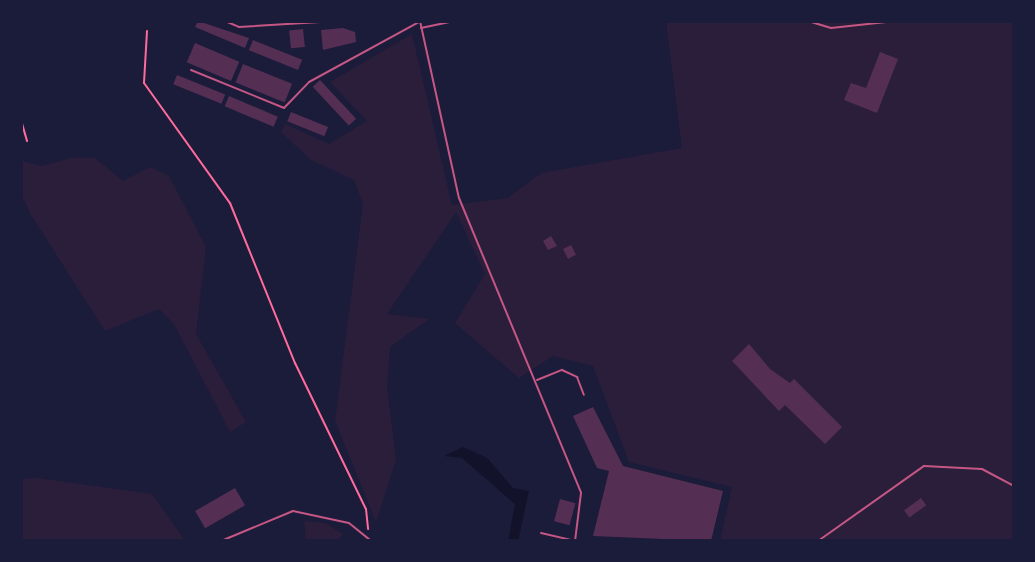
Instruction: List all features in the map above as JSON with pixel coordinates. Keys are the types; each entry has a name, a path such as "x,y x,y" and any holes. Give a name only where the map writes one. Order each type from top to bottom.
{"lane":[{"path":"225,21 239,27 337,21"},
{"path":"191,71 284,108 309,82 420,21 459,198 581,493 576,541 541,533"},
{"path":"421,27 454,21"},
{"path":"808,21 831,28 896,21"},
{"path":"536,381 562,370 577,377 584,395"},
{"path":"818,541 924,466 982,469 1014,486"},
{"path":"221,541 293,511 348,523 370,541"}],"path":[{"path":"147,31 144,83 230,203 295,363 366,509 368,537"},
{"path":"21,120 27,141"}],"shaded area":[{"path":"666,21 1014,21 1014,541 720,541 732,487 629,462 593,366 553,356 519,378 455,323 485,274 456,212 387,314 429,319 390,347 387,387 396,460 376,522 335,421 363,204 354,180 311,160 281,132 285,124 329,144 367,121 330,82 412,34 452,205 508,198 541,173 682,148"},
{"path":"71,158 95,158 123,181 150,167 169,176 206,247 196,334 246,422 230,432 174,324 159,309 105,331 31,215 21,194 21,161 42,166"},
{"path":"463,447 487,458 513,488 529,491 518,541 508,541 515,504 462,458 444,456"},
{"path":"37,478 152,494 185,541 21,541 21,479"},
{"path":"304,521 326,523 343,534 337,541 306,541"}],"building":[{"path":"198,21 249,38 245,48 195,27"},
{"path":"343,28 355,32 356,42 323,50 321,30"},
{"path":"303,29 305,47 291,48 289,30"},
{"path":"253,40 302,60 298,70 249,50"},
{"path":"195,43 239,62 231,81 187,62"},
{"path":"880,52 898,59 877,113 844,100 851,83 866,88"},
{"path":"243,64 292,84 285,102 236,83"},
{"path":"177,75 225,94 221,104 173,84"},
{"path":"320,80 356,119 349,126 313,87"},
{"path":"229,96 278,117 273,127 225,106"},
{"path":"291,112 328,127 324,136 287,121"},
{"path":"551,236 557,246 548,250 543,241"},
{"path":"571,245 576,255 568,259 563,249"},
{"path":"749,344 770,369 790,383 794,379 842,427 825,444 785,405 779,411 732,361"},
{"path":"593,407 623,466 723,491 711,541 593,536 609,471 597,468 573,416"},
{"path":"235,488 245,505 205,528 195,511"},
{"path":"921,498 926,505 909,518 904,510"},
{"path":"560,499 575,503 570,525 554,521"}]}
